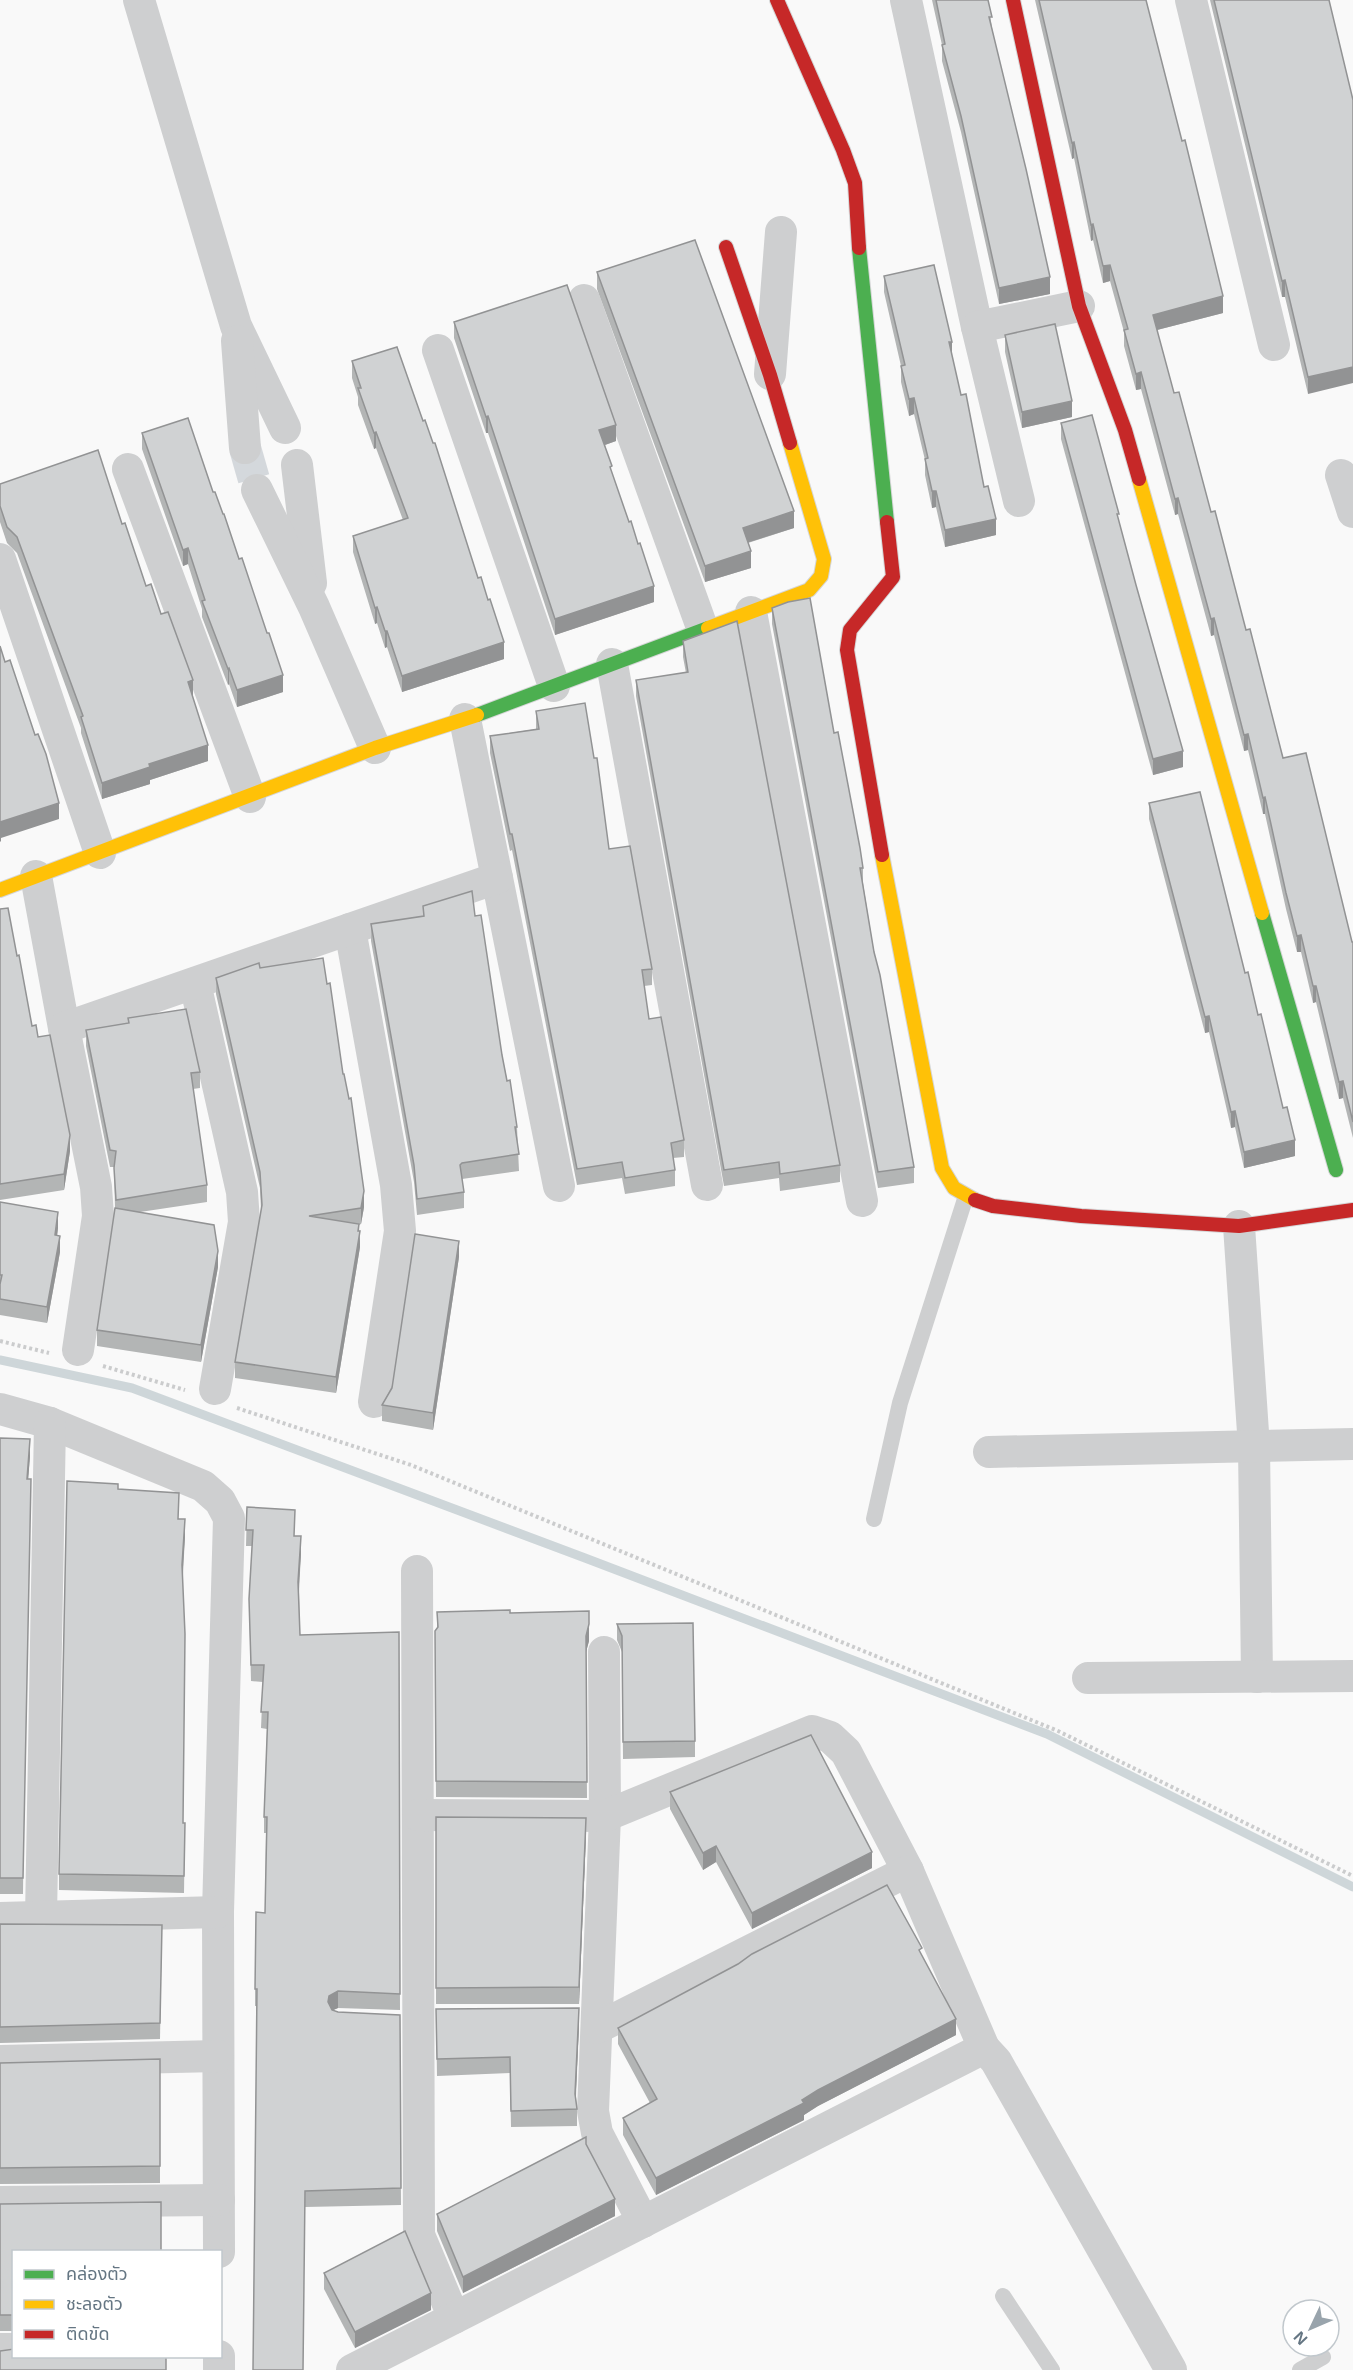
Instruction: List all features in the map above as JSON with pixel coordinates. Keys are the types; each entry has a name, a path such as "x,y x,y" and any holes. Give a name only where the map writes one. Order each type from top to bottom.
{"street":[{"path":"139,0 236,326 285,428"},
{"path":"777,0 843,150 855,183 860,256 893,577 850,630 847,650 848,665 942,1168 954,1188 966,1196 993,1206 1081,1216 1239,1226 1353,1210"},
{"path":"906,0 977,327 1019,501"},
{"path":"1013,0 1079,306 1125,430 1224,786 1336,1170"},
{"path":"1191,0 1274,345"},
{"path":"770,375 781,232"},
{"path":"0,890 375,748 465,719 809,590 821,576 824,559 770,375 726,247"},
{"path":"584,300 703,630"},
{"path":"977,327 1079,306"},
{"path":"236,326 245,448"},
{"path":"438,350 554,686"},
{"path":"297,465 314,608"},
{"path":"128,470 250,797"},
{"path":"1341,475 1353,512"},
{"path":"258,490 314,608 375,748"},
{"path":"0,559 100,853"},
{"path":"751,612 862,1201"},
{"path":"612,664 707,1185"},
{"path":"465,719 559,1185"},
{"path":"36,876 96,1187 97,1206 77,1357"},
{"path":"64,1028 497,878"},
{"path":"350,930 396,1185 400,1231 374,1402"},
{"path":"195,983 242,1192 244,1222 211,1395"},
{"path":"1239,1226 1254,1447 1257,1677"},
{"path":"0,1409 50,1423 203,1486 220,1501 229,1518 218,1911 219,2250"},
{"path":"41,1917 50,1423"},
{"path":"989,1452 1353,1444"},
{"path":"417,1571 419,2235 454,2318"},
{"path":"604,1652 605,1816 593,2018 594,2111 597,2133 642,2222"},
{"path":"1088,1678 1353,1676"},
{"path":"418,1815 605,1816 812,1731 831,1737 846,1752 908,1871 984,2048 996,2061 1171,2370"},
{"path":"593,2018 908,1871"},
{"path":"0,1918 218,1911"},
{"path":"352,2370 984,2048"},
{"path":"0,2061 218,2056"},
{"path":"0,2202 219,2200"}],"lane":[{"path":"874,1519 900,1403 966,1196"},
{"path":"1003,2296 1052,2370"},
{"path":"1300,2370 1321,2358"}],"path":[{"path":"0,1341 77,1357 211,1395 411,1465 1058,1731 1353,1876"}],"building":[{"path":"936,0 988,0 992,17 989,17 1050,277 999,288 961,116 942,45 945,44"},
{"path":"1039,0 1146,0 1182,141 1185,140 1223,296 1153,315 1174,393 1179,392 1211,512 1215,511 1246,630 1250,629 1283,758 1306,753 1353,942 1353,1122 1343,1081 1339,1082 1301,935 1297,936 1248,734 1244,735 1214,618 1211,619 1178,498 1175,499 1141,372 1136,374 1124,330 1128,329 1110,265 1103,266 1093,224 1091,225 1074,142 1072,143"},
{"path":"1214,0 1329,0 1353,100 1353,367 1308,377 1285,280 1282,281"},
{"path":"695,240 794,511 743,528 751,551 705,566 597,272"},
{"path":"934,265 952,342 949,342 961,395 966,394 984,487 988,486 996,519 945,530 936,491 932,491 925,459 928,458 914,398 909,399 901,366 905,365 884,276"},
{"path":"567,285 616,425 599,430 629,522 631,521 638,544 640,543 654,586 555,619 488,416 486,417 454,322"},
{"path":"1055,324 1072,401 1022,412 1005,335"},
{"path":"397,347 423,421 425,420 433,443 435,443 478,578 481,577 488,600 490,599 504,642 402,676 387,631 385,631 377,607 375,608 353,536 408,518 376,432 374,433 358,388 361,388 352,361"},
{"path":"1092,415 1136,585 1183,751 1153,759 1061,423"},
{"path":"188,418 213,492 224,514 239,559 242,558 283,675 237,690 202,601 205,600 188,548 183,550 142,433"},
{"path":"98,450 122,524 125,523 146,586 151,584 161,614 168,612 193,680 188,682 208,745 149,764 150,767 102,783 81,717 83,716 17,537 7,527 0,506 0,484"},
{"path":"810,598 834,733 838,732 860,848 863,868 860,868 874,952 914,1167 878,1172 772,608"},
{"path":"737,621 840,1165 780,1174 779,1162 724,1170 636,680 688,672 683,641"},
{"path":"0,646 5,662 10,660 35,735 38,734 46,754 59,803 0,822"},
{"path":"585,703 594,758 597,758 609,849 630,846 652,969 642,970 649,1019 661,1017 684,1140 671,1143 675,1170 625,1178 622,1162 577,1169 512,834 510,834 490,736 539,729 536,711"},
{"path":"1200,792 1245,973 1248,972 1258,1015 1261,1014 1283,1108 1287,1107 1295,1140 1244,1152 1235,1111 1231,1112 1209,1016 1205,1017 1149,803"},
{"path":"472,891 475,916 481,915 502,1055 507,1081 510,1080 519,1154 462,1163 460,1165 464,1192 417,1199 414,1165 371,924 424,916 423,906"},
{"path":"8,908 32,1026 36,1025 38,1037 50,1035 70,1135 64,1174 0,1184 0,909"},
{"path":"323,958 327,984 330,983 343,1074 349,1099 351,1098 364,1191 361,1208 309,1216 359,1224 358,1231 360,1231 336,1377 235,1362 262,1205 260,1172 216,978 259,963 260,968"},
{"path":"186,1009 200,1072 191,1073 207,1185 116,1200 114,1168 116,1151 110,1150 86,1030 129,1023 128,1018"},
{"path":"0,1202 58,1212 55,1235 60,1236 47,1307 0,1299 2,1275 0,1275"},
{"path":"115,1208 214,1225 218,1251 201,1345 97,1330"},
{"path":"415,1234 459,1241 433,1413 382,1405 392,1388"},
{"path":"0,1438 30,1439 27,1479 31,1479 23,1878 0,1878"},
{"path":"67,1481 118,1484 118,1489 179,1493 178,1519 185,1519 182,1565 185,1634 184,1876 59,1874"},
{"path":"247,1507 295,1510 294,1536 301,1536 298,1582 300,1635 399,1632 400,1994 338,1991 329,1996 328,2002 332,2010 338,2012 400,2015 401,2188 305,2191 303,2370 253,2370 256,1912 265,1913 267,1817 264,1817 268,1712 261,1712 264,1665 251,1665 249,1599 253,1530 246,1530"},
{"path":"510,1610 510,1613 589,1611 586,1636 587,1782 436,1781 435,1631 438,1627 437,1612"},
{"path":"693,1623 695,1741 623,1742 622,1636 617,1624"},
{"path":"811,1735 872,1852 752,1913 716,1846 703,1853 670,1792"},
{"path":"436,1817 586,1818 579,1987 436,1988"},
{"path":"887,1885 922,1948 919,1950 956,2019 818,2090 802,2100 804,2103 656,2178 623,2118 657,2099 618,2028 738,1964 752,1954"},
{"path":"0,1924 162,1925 160,2023 0,2027"},
{"path":"579,2008 575,2094 577,2109 511,2111 510,2057 437,2059 436,2009"},
{"path":"160,2059 160,2166 0,2168 0,2063"},
{"path":"586,2137 586,2144 615,2199 463,2277 437,2214"},
{"path":"161,2202 161,2250 12,2250 12,2315 0,2315 0,2204"},
{"path":"405,2231 431,2293 355,2332 324,2273"},
{"path":"12,2349 12,2358 166,2358 166,2370 0,2370 0,2351"}],"waterway":[{"path":"0,1360 132,1388 1047,1734 1353,1887"}],"tunnel":[{"path":"245,448 257,490"}],"traffic: fast":[{"path":"859,248 887,522"},
{"path":"477,715 708,628"},
{"path":"1262,913 1336,1170"}],"traffic: slow":[{"path":"708,628 809,590 821,576 824,559 790,443"},
{"path":"1139,479 1262,913"},
{"path":"0,890 375,748 477,715"},
{"path":"882,855 942,1168 954,1188 975,1200"}],"traffic: jam":[{"path":"777,0 843,150 855,183 859,248"},
{"path":"1013,0 1079,306 1125,430 1139,479"},
{"path":"726,247 770,375 790,443"},
{"path":"882,855 847,650 850,630 893,577 887,522"},
{"path":"975,1200 993,1206 1081,1216 1239,1226 1353,1210"}]}
